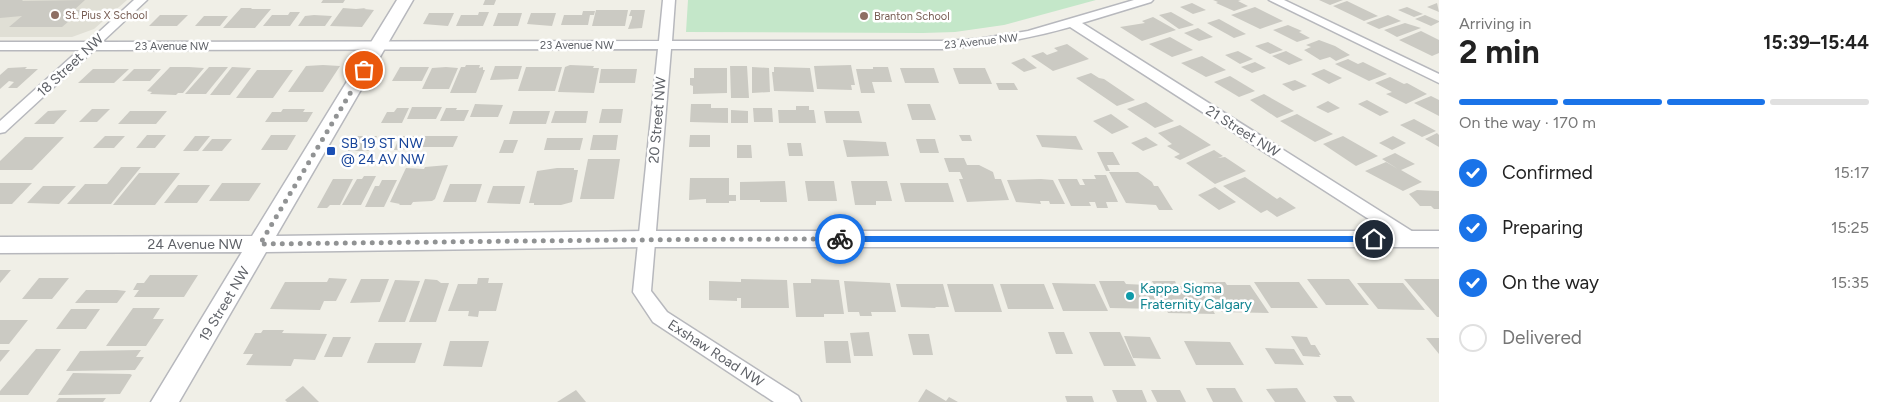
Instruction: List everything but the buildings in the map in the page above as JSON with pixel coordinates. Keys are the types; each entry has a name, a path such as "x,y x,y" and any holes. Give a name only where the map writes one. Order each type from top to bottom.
{"street":[{"name":"18 Street NW","path":"0,129 141,0"},
{"name":"19 Street NW","path":"165,402 405,0"},
{"name":"20 Street NW","path":"647,240 669,0"},
{"name":"23 Avenue NW","path":"0,46 951,45 1013,38 1073,23 1147,0"},
{"path":"1275,0 1439,79"},
{"name":"21 Street NW","path":"1073,23 1412,239"},
{"name":"24 Avenue NW","path":"0,244 260,244 647,240 1439,239"},
{"name":"Exshaw Road NW","path":"647,240 642,292 660,317 791,402"}],"shaded area":[{"name":"St. Pius X School","path":"0,0 127,0 94,29 72,37 0,37"}],"green space":[{"name":"Branton School","path":"688,0 1096,0 1004,25 955,32 923,33 686,32"}],"way so far":[{"path":"364,70 260,244 374,244 506,240 840,239"}],"place":[{"name":"St. Pius X School","path":"55,15"},
{"name":"Branton School","path":"864,16"},
{"name":"SB 19 ST NW @ 24 AV NW","path":"331,151"},
{"name":"Kappa Sigma Fraternity Calgary","path":"1130,296"}],"route":[{"path":"840,239 1374,239"}]}
